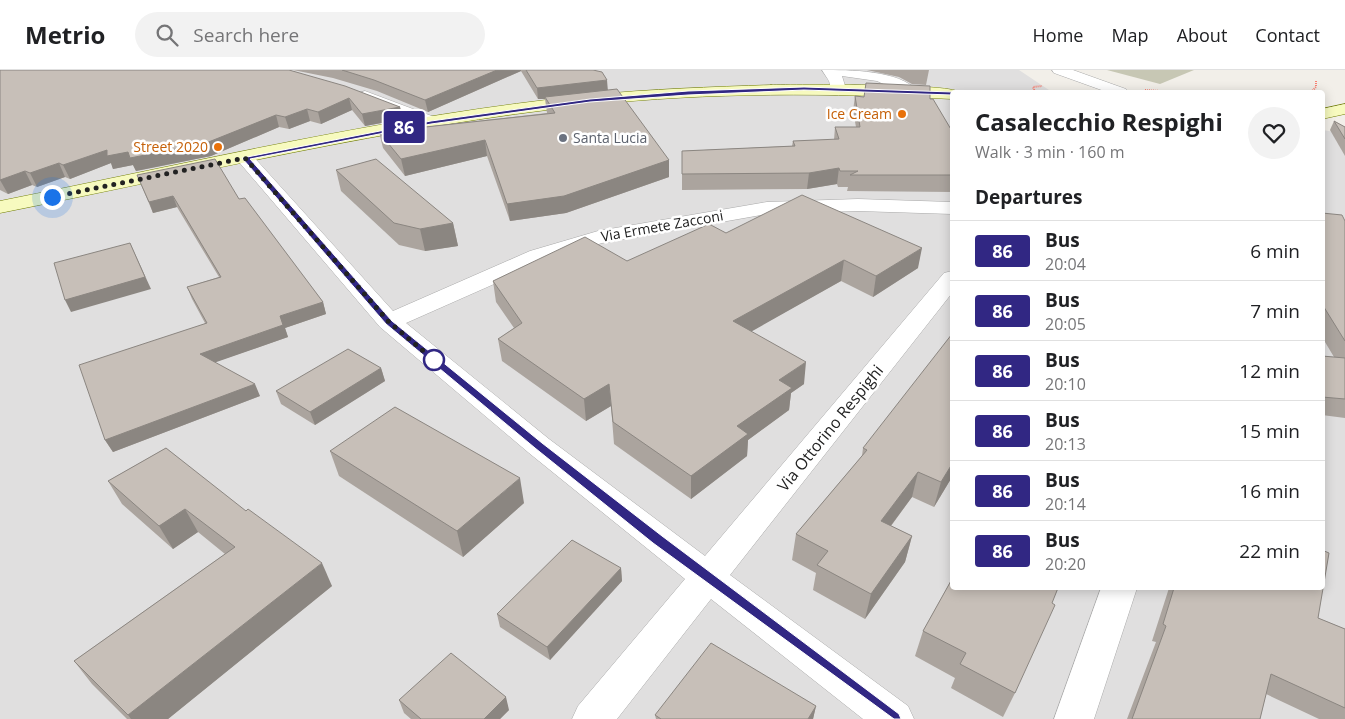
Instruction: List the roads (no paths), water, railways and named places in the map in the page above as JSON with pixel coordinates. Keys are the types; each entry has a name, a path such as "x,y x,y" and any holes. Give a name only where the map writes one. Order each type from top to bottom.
{"main road":[{"path":"0,207 431,122 537,107 637,96 744,90 838,89 950,94"},
{"path":"1325,113 1345,109"},
{"path":"1325,122 1345,125"}],"street":[{"path":"811,70 880,76 909,91"},
{"path":"1047,70 1067,83 1070,90"},
{"path":"1058,70 1114,90"},
{"path":"829,72 837,80 838,89"},
{"path":"351,91 407,111 431,122"},
{"path":"245,158 389,322 538,446 894,719"},
{"name":"Via Ermete Zacconi","path":"389,322 538,256 578,242 606,235 766,208 858,205 950,208"},
{"name":"Via Ottorino Respighi","path":"592,719 950,280"},
{"path":"1074,719 1118,590"}],"place":[{"name":"Ice Cream","path":"902,114"},
{"name":"Santa Lucia","path":"563,138"},
{"name":"Street 2020","path":"218,147"}]}
